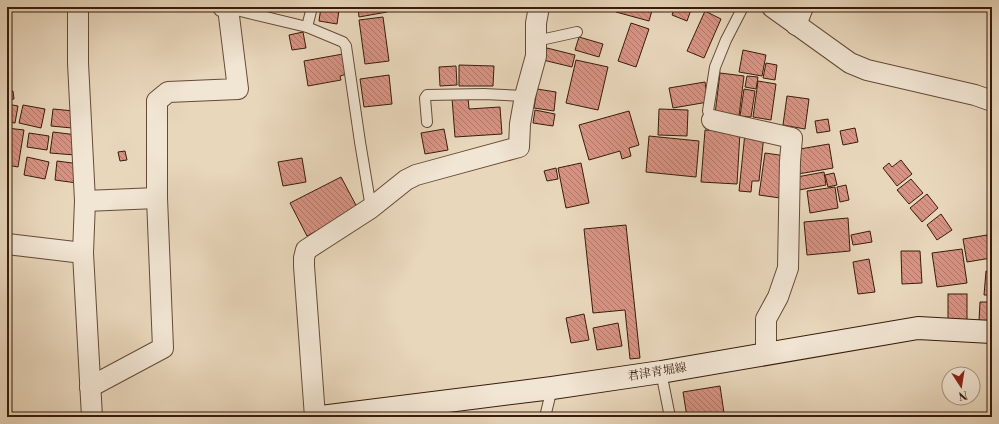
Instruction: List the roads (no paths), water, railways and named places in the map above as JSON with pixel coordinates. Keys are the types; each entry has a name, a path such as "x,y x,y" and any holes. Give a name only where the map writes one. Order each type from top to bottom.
{"main road":[{"name":"君津青堀線","path":"321,417 418,411 552,388 661,372 918,328 992,332"}],"street":[{"path":"78,7 78,63 85,201 83,253 92,417"},
{"path":"315,417 304,258 306,250 371,208 400,184 416,175 519,147 520,124 525,96 536,56 536,23 539,7"},
{"path":"772,7 799,16 850,63 867,70 975,95 992,102"},
{"path":"90,387 163,348 157,198 157,101 168,92 238,89 225,8"},
{"path":"712,120 792,138 790,161 788,268 778,297 766,319 766,354"},
{"path":"85,201 157,198"},
{"path":"7,244 83,253"}],"lane":[{"path":"308,27 312,7"},
{"path":"712,120 708,111 715,67 726,40 743,7"},
{"path":"225,8 308,27 343,42 346,46 371,208"},
{"path":"536,40 577,32"},
{"path":"427,122 425,98 427,95 484,94 525,96"},
{"path":"661,372 670,417"},
{"path":"545,417 552,388"}]}
